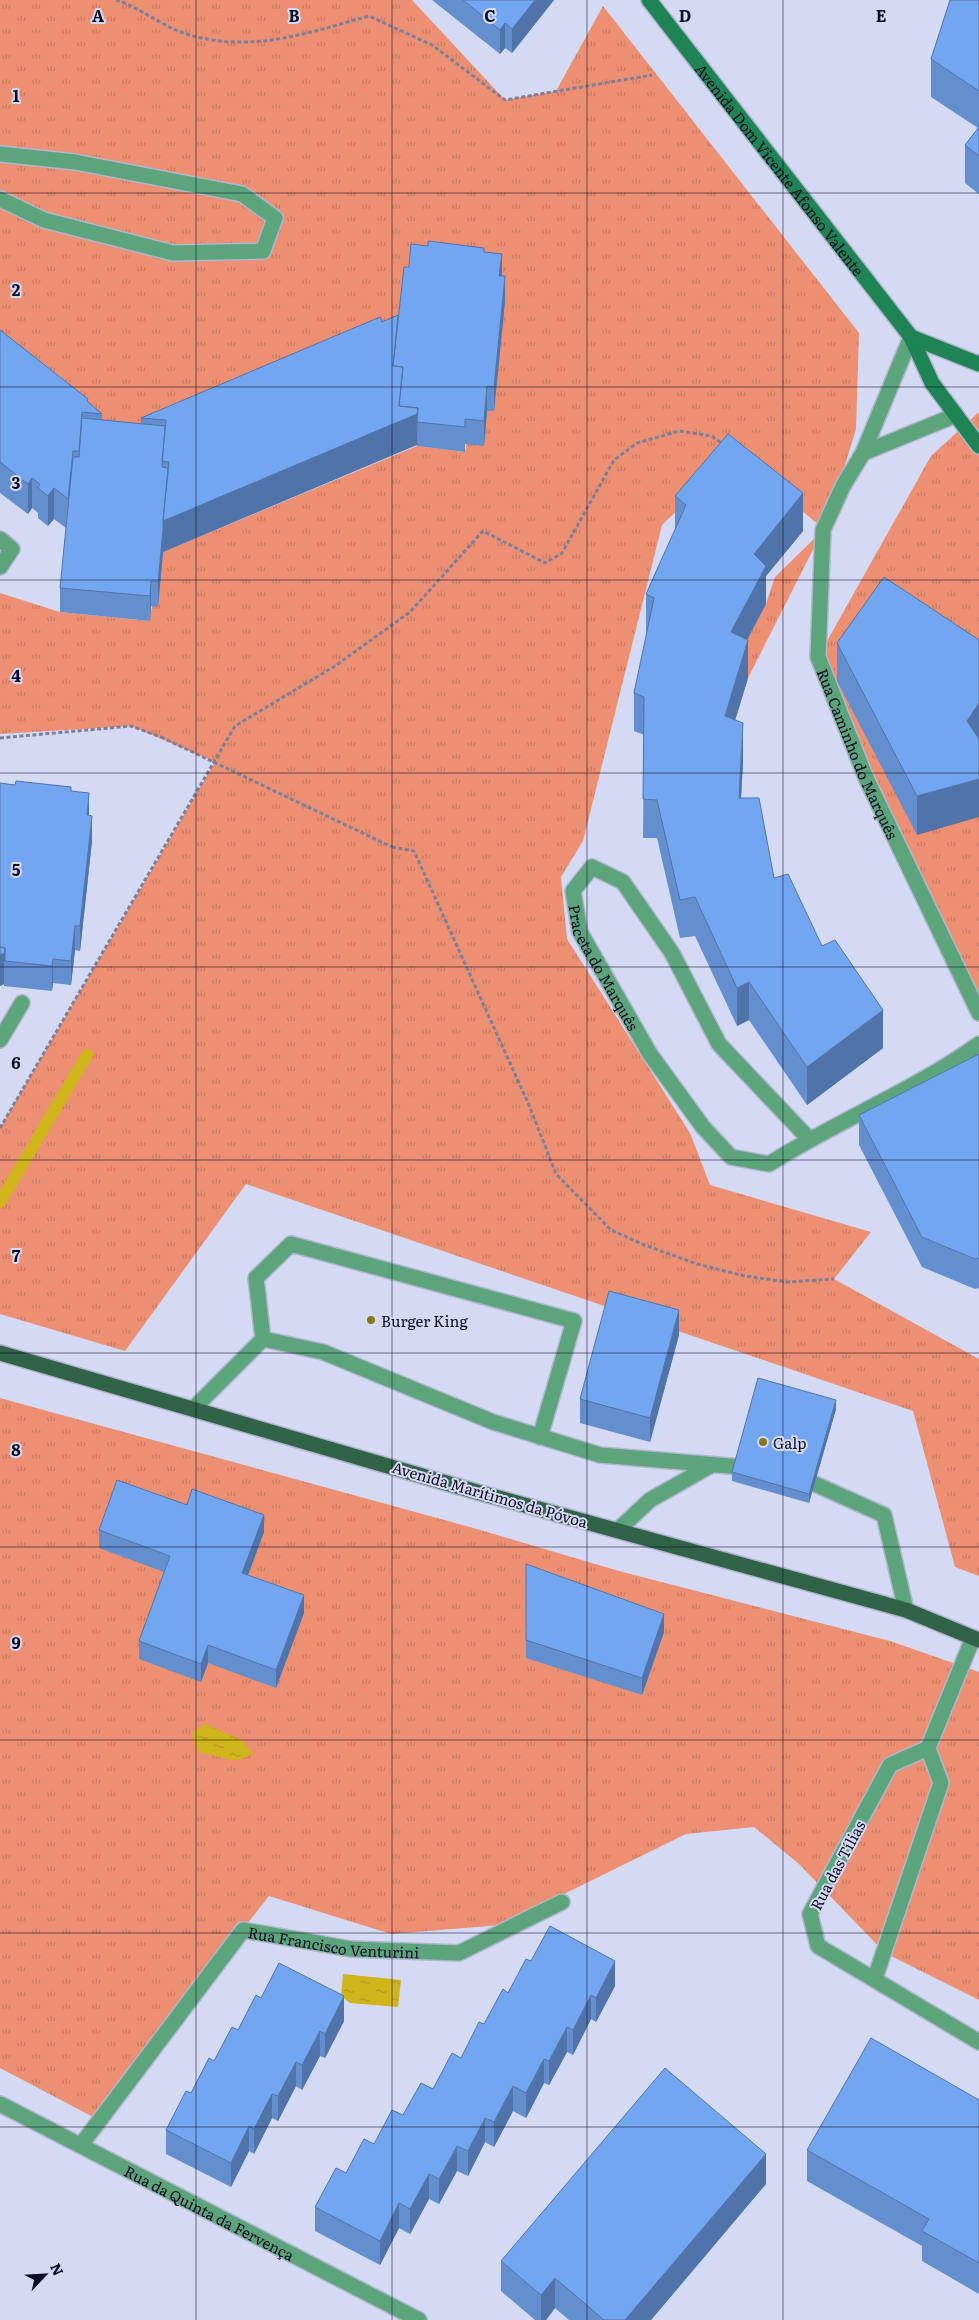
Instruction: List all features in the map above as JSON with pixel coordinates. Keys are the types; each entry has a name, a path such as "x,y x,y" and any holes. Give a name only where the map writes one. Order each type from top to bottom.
{"main road":[{"name":"Avenida Marítimos da Póvoa","path":"0,1353 618,1530 906,1610 976,1639"}],"street":[{"name":"Avenida Dom Vicente Afonso Valente","path":"649,0 912,337 932,383 979,446"},
{"path":"0,154 84,164 242,194 275,218 263,251 173,253 44,220 0,198"},
{"path":"912,337 979,364"},
{"name":"Rua Caminho do Marquês","path":"912,337 863,453 843,486 823,530 818,657 866,778 979,1013"},
{"path":"863,453 956,415"},
{"path":"0,539 12,549 0,567"},
{"name":"Praceta do Marquês","path":"809,1139 719,1044 672,953 623,882 592,867 573,890 580,932 650,1054 703,1127 731,1157 769,1164 809,1139 952,1063 979,1044"},
{"path":"0,1040 22,1003"},
{"path":"263,1339 256,1278 291,1244 574,1321 540,1437"},
{"path":"193,1409 263,1339"},
{"path":"263,1339 323,1352 493,1422 600,1454 710,1466 766,1469"},
{"path":"618,1530 650,1500 710,1466"},
{"path":"785,1470 884,1515 906,1610"},
{"path":"875,1978 941,1783 928,1748 976,1639"},
{"name":"Rua das Tílias","path":"928,1748 890,1765 810,1914 818,1946 875,1978 979,2042"},
{"name":"Rua Francisco Venturini","path":"81,2145 243,1930 351,1949 458,1953 562,1902"},
{"name":"Rua da Quinta da Fervença","path":"0,2104 419,2320"}],"path":[{"path":"116,0 188,34 248,44 300,36 369,16 432,45 505,100 652,75"},
{"path":"0,1128 235,726 335,666 410,612 483,531 546,563 562,553 614,460 637,443 679,431 712,436 730,450"},
{"path":"0,738 131,726 161,737 392,847 414,851 529,1105 556,1174 611,1230 642,1244 697,1264 745,1276 788,1282 834,1279"}],"green space":[{"path":"0,0 412,0 505,100 556,91 603,6 859,333 856,429 825,530 735,455 662,525 583,841 561,877 567,939 690,1133 710,1185 871,1232 834,1279 979,1359 979,1576 955,1567 913,1411 246,1184 125,1351 0,1314 0,1128 215,762 131,726 0,734 0,593 60,612 149,621 163,552 417,446 465,452 502,279 398,345 82,442 0,370"},
{"path":"979,412 979,1012 818,657 931,456"},
{"path":"823,530 748,678 731,670 766,604 775,577"},
{"path":"0,1398 470,1527 619,1571 890,1641 979,1672 979,2000 885,1953 799,1864 754,1827 686,1834 501,1925 391,1934 269,1896 95,2118 0,2068"}],"water":[{"path":"205,1724 242,1740 253,1754 236,1761 198,1752 192,1733"},
{"path":"343,1974 401,1980 398,2007 350,2003 341,1996"}],"building":[{"path":"463,0 535,0 512,29 505,23 500,30"},
{"path":"950,0 979,0 979,91 931,59"},
{"path":"979,127 979,156 965,145"},
{"path":"428,241 484,248 484,252 502,254 499,276 505,276 494,387 487,386 484,421 465,419 465,427 417,422 418,408 399,406 403,367 393,366 404,267 409,267 411,244 428,246"},
{"path":"398,315 393,366 403,367 399,406 418,408 417,414 163,521 169,462 162,461 166,420 141,418 380,317 382,322"},
{"path":"0,330 88,399 87,401 102,414 82,412 79,451 73,451 68,499 54,488 48,496 38,488 40,484 32,478 28,484 0,462"},
{"path":"82,418 165,426 162,467 168,468 163,530 158,582 151,581 150,596 60,588 73,457 79,457"},
{"path":"728,434 803,493 754,554 766,566 731,632 748,640 725,716 743,723 739,798 759,798 774,878 788,874 822,946 835,940 883,1010 807,1067 749,982 737,988 695,897 680,900 657,800 643,799 644,697 634,693 654,598 646,594 686,505 675,496"},
{"path":"884,577 979,640 979,703 967,721 979,739 979,779 917,796 837,643"},
{"path":"16,781 71,787 71,791 89,793 87,815 92,816 80,926 75,926 71,961 53,959 52,966 5,961 5,948 0,947 0,783 15,785"},
{"path":"0,947 5,948 5,953 0,955"},
{"path":"979,1054 979,1258 975,1259 922,1237 859,1115"},
{"path":"609,1291 679,1310 650,1418 580,1399"},
{"path":"758,1378 836,1400 809,1494 732,1472"},
{"path":"117,1480 187,1505 192,1489 264,1515 242,1573 304,1595 276,1670 208,1645 201,1664 139,1641 170,1556 99,1530"},
{"path":"526,1564 664,1614 642,1678 526,1640"},
{"path":"550,1926 615,1961 596,1998 591,1995 573,2030 567,2027 549,2061 544,2059 526,2093 513,2086 494,2122 485,2118 468,2151 457,2146 439,2179 429,2174 410,2209 399,2203 380,2241 315,2207 336,2168 346,2173 364,2139 374,2144 392,2110 403,2115 421,2083 433,2089 452,2053 461,2058 479,2022 484,2024 503,1989 508,1993 526,1959 531,1961"},
{"path":"279,1963 344,1996 325,2034 320,2031 302,2065 296,2062 278,2096 272,2094 254,2129 249,2126 231,2163 166,2130 186,2091 191,2093 209,2058 214,2061 232,2027 238,2030 256,1995 261,1998"},
{"path":"871,2038 979,2100 979,2263 922,2231 929,2219 807,2150"},
{"path":"665,2068 766,2154 625,2320 604,2320 555,2278 541,2295 501,2261"}],"waterway":[{"path":"0,1202 87,1055"}],"place":[{"name":"Burger King","path":"371,1320"},
{"name":"Galp","path":"763,1442"}]}
